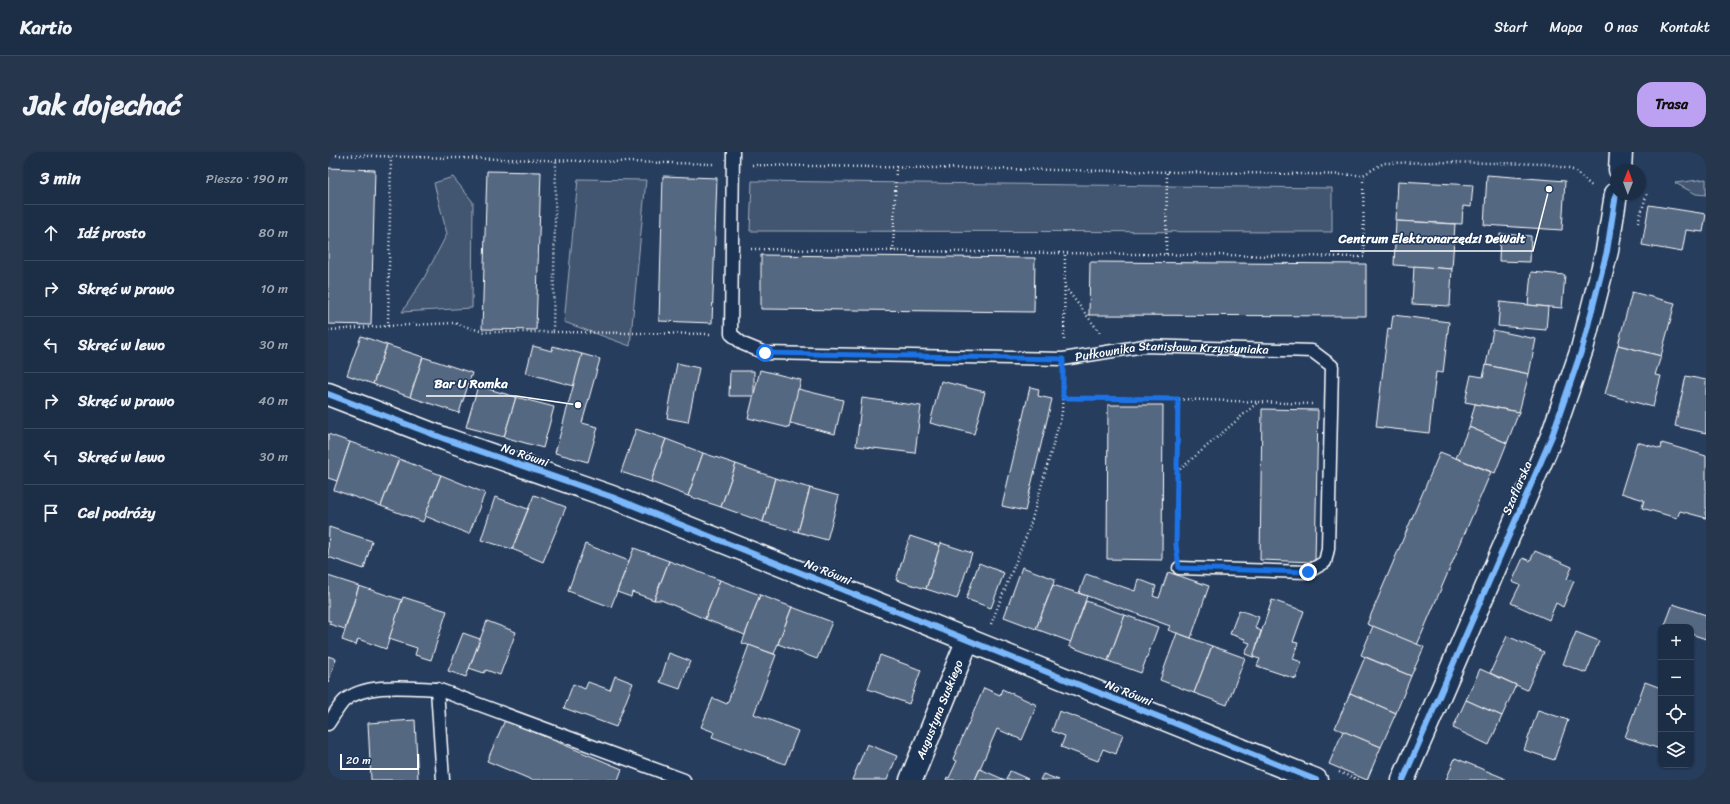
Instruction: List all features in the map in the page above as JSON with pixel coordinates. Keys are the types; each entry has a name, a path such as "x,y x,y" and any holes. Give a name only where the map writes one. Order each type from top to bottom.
{"street":[{"path":"1620,164 1621,152"},
{"name":"Szaflarska","path":"1403,780 1552,436 1582,349 1607,251 1615,200"},
{"name":"Na Równi","path":"328,394 445,439 612,497 1316,780"},
{"name":"Augustyna Suskiego","path":"910,780 968,640"}],"lane":[{"path":"731,334 733,152"},
{"name":"Pułkownika Stanisława Krzystyniaka","path":"731,334 742,344 765,353 1063,359 1144,346 1312,351 1332,366 1328,549 1325,562 1308,572 1179,568"},
{"path":"328,724 344,702 359,692 384,688 437,689 684,780"},
{"path":"437,689 443,780"}],"path":[{"path":"328,155 896,169 1363,175 1384,163 1437,162 1548,164 1573,170 1593,186 1592,193"},
{"path":"388,326 391,157"},
{"path":"553,332 556,160"},
{"path":"893,251 896,169"},
{"path":"1166,254 1167,172"},
{"path":"733,249 1364,257 1363,175"},
{"path":"988,630 1030,526 1062,413 1065,253"},
{"path":"1064,286 1114,351"},
{"path":"328,330 454,323 484,332 731,334"},
{"path":"1063,398 1258,401 1332,405"},
{"path":"1178,399 1176,545 1179,568"},
{"path":"1177,473 1258,401"}],"shaded area":[{"path":"453,177 473,202 472,308 402,312 424,278 447,234 434,183"},
{"path":"578,179 646,180 630,346 564,322"},
{"path":"1706,179 1706,195 1696,194 1675,183"},
{"path":"752,181 1332,188 1332,232 750,231"}],"building":[{"path":"328,168 375,170 371,325 328,324"},
{"path":"487,171 541,172 536,330 482,329"},
{"path":"1487,175 1565,181 1562,230 1484,225"},
{"path":"663,176 717,178 712,323 659,321"},
{"path":"1398,181 1473,185 1471,207 1463,206 1462,224 1396,221"},
{"path":"1649,205 1706,214 1703,232 1686,230 1682,252 1642,245"},
{"path":"1396,221 1455,224 1452,269 1394,265"},
{"path":"1500,234 1531,236 1530,262 1499,261"},
{"path":"761,255 1035,258 1034,312 761,309"},
{"path":"1090,262 1366,264 1366,316 1089,315"},
{"path":"1414,266 1452,269 1450,306 1412,304"},
{"path":"1531,272 1565,275 1562,308 1528,305"},
{"path":"1632,292 1675,303 1661,356 1618,345"},
{"path":"1500,302 1548,307 1546,330 1498,326"},
{"path":"1393,315 1449,322 1443,373 1436,372 1429,433 1376,427 1388,328 1391,329"},
{"path":"1493,330 1536,339 1529,374 1486,365"},
{"path":"361,336 387,345 373,384 347,375"},
{"path":"387,345 423,357 410,397 373,384"},
{"path":"1618,345 1661,356 1655,375 1661,376 1653,407 1605,394"},
{"path":"533,346 552,351 553,346 582,354 574,386 526,373"},
{"path":"582,354 600,359 582,423 598,427 588,462 555,453"},
{"path":"423,357 472,373 459,413 410,397"},
{"path":"677,363 699,368 688,422 667,418"},
{"path":"1486,365 1529,374 1519,412 1465,402 1471,375 1483,377"},
{"path":"760,370 801,380 789,428 748,418"},
{"path":"730,371 754,371 754,396 729,396"},
{"path":"1686,376 1706,380 1706,433 1675,426"},
{"path":"941,381 985,392 974,434 930,423"},
{"path":"478,386 516,397 504,437 466,427"},
{"path":"1030,387 1039,389 1038,396 1052,399 1025,511 1002,506"},
{"path":"798,389 843,400 835,434 790,423"},
{"path":"516,397 554,407 543,448 504,437"},
{"path":"862,398 921,406 915,453 856,446"},
{"path":"1475,404 1519,412 1507,443 1469,427"},
{"path":"1108,405 1163,405 1162,560 1107,559"},
{"path":"1262,409 1318,410 1315,562 1260,560"},
{"path":"1469,427 1507,443 1495,473 1456,458"},
{"path":"636,429 666,439 651,482 621,472"},
{"path":"328,434 350,442 337,481 328,478"},
{"path":"666,439 703,453 688,496 651,482"},
{"path":"350,442 399,459 381,506 334,490"},
{"path":"1637,442 1661,449 1662,443 1706,456 1706,518 1680,511 1677,518 1642,508 1644,500 1621,493"},
{"path":"1440,452 1491,472 1417,645 1367,624"},
{"path":"703,453 736,464 721,507 688,496"},
{"path":"399,459 441,475 423,522 381,506"},
{"path":"736,464 775,478 763,522 721,507"},
{"path":"441,475 485,493 469,534 425,516"},
{"path":"775,478 810,488 798,532 763,522"},
{"path":"810,488 839,496 827,540 798,532"},
{"path":"534,495 566,507 543,562 512,549"},
{"path":"495,497 528,509 512,549 481,540"},
{"path":"329,527 372,541 364,569 328,557"},
{"path":"910,536 940,546 926,589 896,580"},
{"path":"941,543 972,553 957,599 926,589"},
{"path":"585,544 629,561 611,607 568,591"},
{"path":"634,548 669,561 654,600 632,592 631,597 617,592"},
{"path":"1535,551 1572,567 1567,579 1574,581 1563,607 1556,603 1549,620 1511,603 1520,585 1512,582 1523,558 1530,561"},
{"path":"669,561 720,580 705,619 661,600 654,600"},
{"path":"979,563 1004,573 991,608 966,599"},
{"path":"1022,567 1055,579 1036,629 1004,617"},
{"path":"1168,572 1209,586 1191,638 1168,630 1170,626 1079,593 1086,574 1135,591 1138,579 1156,586 1153,596 1159,598"},
{"path":"328,576 359,586 345,629 329,624 331,621 328,621"},
{"path":"720,580 760,595 745,635 705,619"},
{"path":"1053,585 1087,596 1071,642 1036,629"},
{"path":"359,586 402,600 386,649 358,639 356,645 342,640"},
{"path":"760,595 792,607 774,654 742,643"},
{"path":"403,597 447,611 431,660 415,655 417,648 389,639"},
{"path":"1272,600 1304,611 1293,642 1298,643 1293,659 1302,662 1296,679 1257,666 1260,659 1253,657"},
{"path":"1086,601 1125,615 1108,661 1069,646"},
{"path":"1673,604 1706,615 1706,639 1694,635 1694,624 1665,624"},
{"path":"792,607 832,622 817,659 778,644"},
{"path":"1239,610 1259,617 1255,628 1261,631 1253,657 1245,654 1250,643 1244,641 1245,639 1230,634"},
{"path":"1125,615 1158,627 1141,673 1108,661"},
{"path":"487,621 516,632 500,675 486,670 484,673 469,668"},
{"path":"1373,626 1424,647 1411,676 1361,655"},
{"path":"1576,632 1599,641 1586,673 1563,664"},
{"path":"463,633 480,639 466,677 448,671"},
{"path":"1177,633 1212,646 1194,693 1160,680"},
{"path":"1507,636 1544,652 1527,690 1490,673"},
{"path":"749,645 776,655 754,714 798,731 785,764 712,737 714,732 701,727 713,698 727,704"},
{"path":"1212,646 1245,658 1227,705 1194,693"},
{"path":"669,653 690,661 680,689 660,682"},
{"path":"880,655 921,670 909,704 868,689"},
{"path":"328,656 336,659 328,683"},
{"path":"1365,657 1411,676 1396,713 1350,693"},
{"path":"1480,669 1516,685 1502,716 1466,700"},
{"path":"615,676 633,683 616,727 564,708 573,684 585,689 588,682 610,690"},
{"path":"1645,682 1658,687 1658,748 1625,737"},
{"path":"984,688 1000,695 1002,689 1037,705 1022,740 997,729 975,780 946,780 947,777 949,778 957,761 953,759"},
{"path":"1350,693 1396,713 1381,747 1335,728"},
{"path":"1466,700 1502,716 1489,745 1453,728"},
{"path":"1538,710 1568,720 1554,760 1524,750"},
{"path":"1059,711 1123,734 1116,754 1103,749 1098,761 1061,747 1065,736 1052,731"},
{"path":"415,720 418,780 371,780 368,723"},
{"path":"505,720 622,769 618,780 532,780 487,761"},
{"path":"1343,731 1381,747 1367,780 1329,764"},
{"path":"867,744 897,756 887,780 852,780"},
{"path":"1455,758 1504,778 1504,780 1446,780"},
{"path":"980,769 1005,780 975,780"},
{"path":"1010,771 1028,779 1006,780"},
{"path":"1043,774 1059,780 1040,780"}],"cycle path":[{"path":"1403,780 1552,436 1582,349 1607,251 1615,200"},
{"path":"328,394 445,439 612,497 1316,780"}],"place":[{"name":"Centrum Elektronarzędzi DeWalt","path":"1549,189"},
{"name":"Bar U Romka","path":"578,405"}],"route":[{"path":"765,353 1063,359 1063,398 1178,399 1176,545 1179,568 1308,572"}]}
